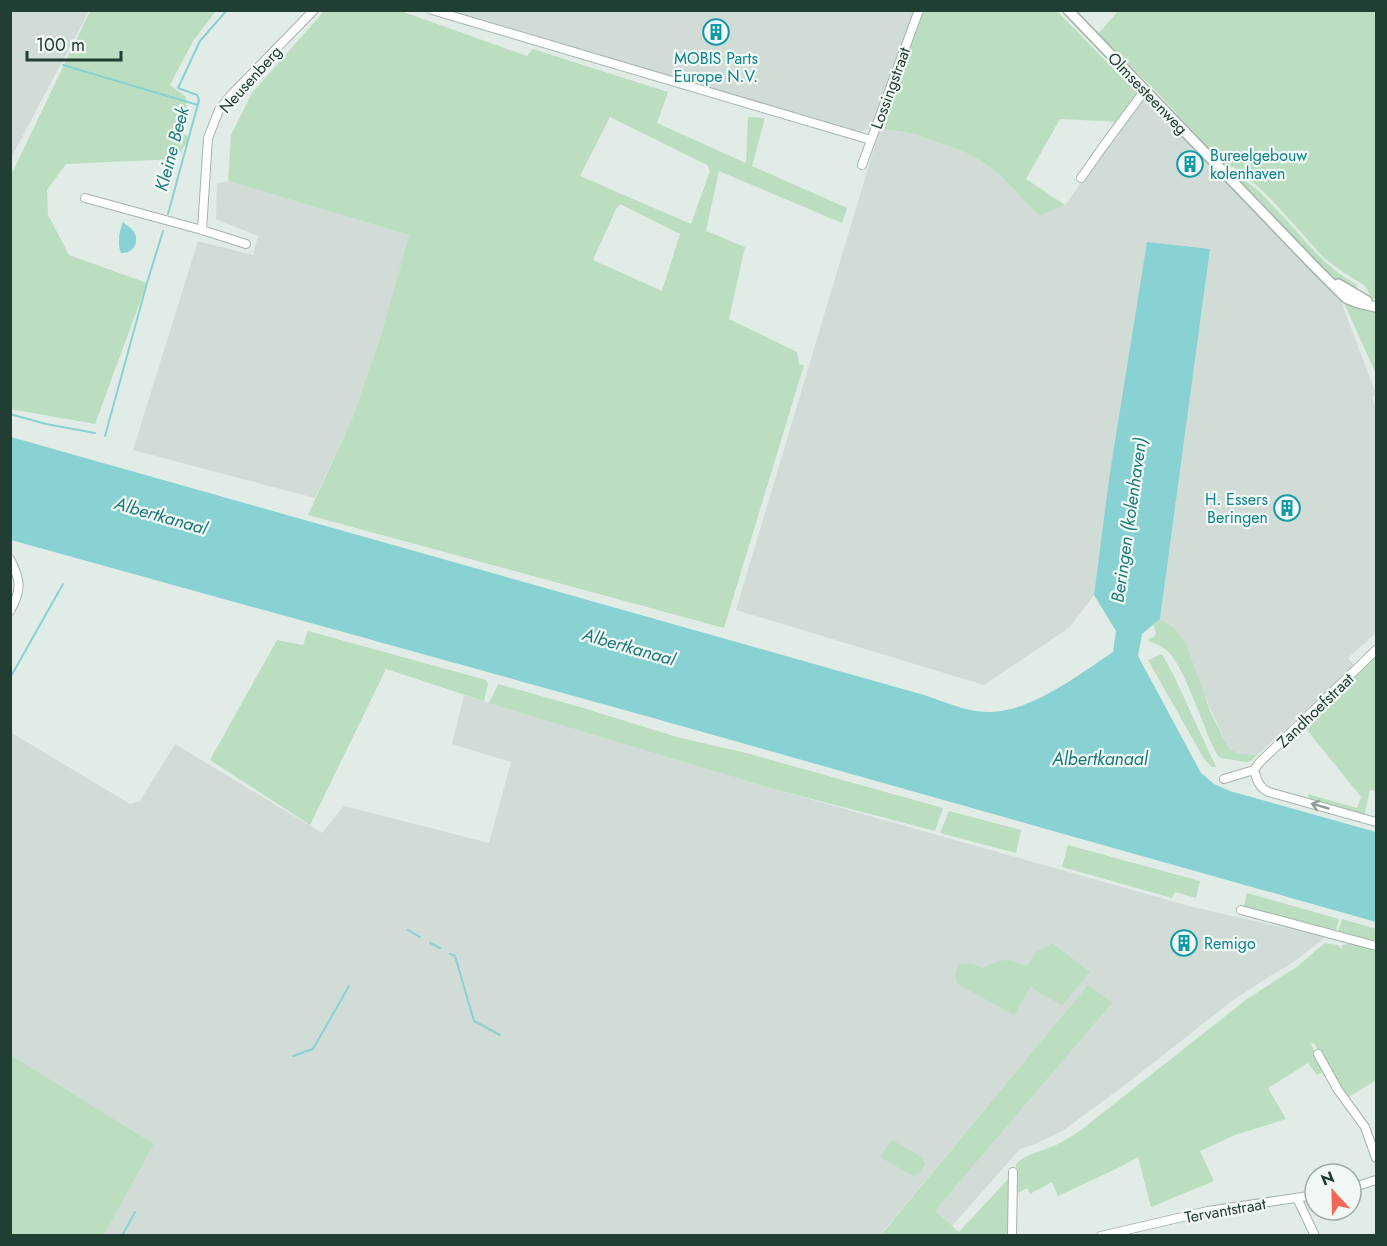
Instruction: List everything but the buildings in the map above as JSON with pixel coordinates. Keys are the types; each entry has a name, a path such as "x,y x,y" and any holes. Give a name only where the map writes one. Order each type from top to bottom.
{"street":[{"name":"Neusenberg","path":"202,230 208,138 219,110 314,10"},
{"path":"432,10 871,140"},
{"name":"Lossingstraat","path":"862,165 919,10"},
{"name":"Olmsesteenweg","path":"1068,10 1346,297 1358,303 1377,306"},
{"path":"1081,178 1145,90"},
{"path":"85,198 246,244"},
{"path":"10,559 17,573 19,588 10,611"},
{"name":"Zandhoefstraat","path":"1254,770 1377,650"},
{"path":"1224,779 1254,770 1258,783 1264,790 1377,822"},
{"path":"1241,910 1377,946"},
{"path":"1318,1054 1338,1090 1365,1127 1377,1158"},
{"path":"1012,1236 1013,1172"},
{"name":"Tervantstraat","path":"1101,1236 1208,1211 1303,1197"},
{"path":"1297,1198 1315,1236"}],"shaded area":[{"path":"10,11 89,11 11,158"},
{"path":"443,11 917,11 874,121 869,129 858,132"},
{"path":"1143,98 1342,301 1376,394 1372,397 1376,409 1376,633 1348,658 1355,666 1257,755 1235,753 1228,747 1173,627 1160,619 1210,249 1109,479 1094,595 1070,627 984,685 736,610 880,128 915,134 980,160 998,173 1039,216 1065,205"},
{"path":"228,181 409,235 381,335 352,419 315,498 133,450 198,241 253,255 258,236 216,219 217,183"},
{"path":"464,695 774,789 1193,907 1325,937 1294,962 1232,1001 1064,1130 1020,1149 952,1226 935,1211 1111,1004 1088,986 880,1235 104,1235 154,1144 11,1055 10,732 130,804 140,801 175,744 322,833 344,806 489,843 511,762 452,744"}],"green space":[{"path":"325,10 401,11 527,56 533,49 668,92 657,123 746,163 748,117 765,118 752,166 847,208 842,223 719,171 706,231 745,247 729,319 797,352 799,364 804,365 724,628 308,515 352,419 381,335 409,235 228,181 231,135 252,93","holes":["610,117 707,165 710,171 691,224 580,176","620,204 680,234 662,291 593,260"]},
{"path":"1119,10 1376,11 1376,300 1372,298 1364,285 1323,257 1255,184 1244,178 1234,167 1226,168 1156,91 1098,34"},
{"path":"90,11 216,11 193,41 170,85 186,97 187,111 176,130 190,137 176,159 66,164 47,190 48,215 69,255 147,283 95,424 10,409 11,175"},
{"path":"923,11 1057,11 1141,97 1122,122 1060,119 1026,179 1065,205 1039,216 998,173 980,160 915,134 880,128"},
{"path":"1230,171 1259,191 1321,258 1357,285 1354,292 1332,278"},
{"path":"1344,303 1376,311 1376,374"},
{"path":"1160,619 1173,627 1186,644 1210,711 1228,747 1236,753 1257,755 1251,761 1218,756 1186,682 1172,656 1159,645 1148,641 1149,638 1154,637 1156,633 1153,625"},
{"path":"308,631 486,680 488,684 484,701 386,669 310,825 210,760 277,640 303,645"},
{"path":"1162,654 1216,767 1212,767 1204,759 1148,660"},
{"path":"1376,656 1376,791 1370,790 1364,817 1309,801 1308,794 1357,808 1361,797 1303,725"},
{"path":"498,684 677,737 746,753 943,808 935,831 774,789 489,703"},
{"path":"949,811 1021,830 1016,853 940,833"},
{"path":"1068,845 1200,881 1196,898 1175,892 1172,898 1062,867"},
{"path":"1247,893 1339,919 1336,931 1244,906"},
{"path":"1342,919 1376,929 1376,943 1338,932"},
{"path":"1356,942 1376,948 1376,1080 1347,1098 1314,1043 1311,1044 1315,1058 1323,1072 1317,1075 1308,1063 1268,1088 1286,1119 1235,1135 1200,1151 1214,1181 1151,1207 1138,1157 1058,1196 1052,1182 1030,1194 1027,1188 1018,1193 1016,1164 1021,1160 1056,1145 1081,1130 1247,999 1298,966 1325,943 1338,945 1341,949 1342,945"},
{"path":"1052,943 1090,972 1062,1005 1031,986 1014,1015 958,984 955,975 959,964 972,964 983,968 1005,960 1027,966 1035,953"},
{"path":"1088,985 1112,1003 935,1211 959,1232 1011,1176 1009,1235 880,1236"},
{"path":"11,1055 154,1144 104,1235 11,1235"},
{"path":"892,1140 923,1158 925,1164 920,1172 913,1176 880,1157"}],"water":[{"path":"123,222 133,230 136,244 129,252 121,253 119,237"},
{"name":"Albertkanaal","path":"1147,242 1210,249 1160,619 1142,634 1138,656 1201,773 1214,784 1230,791 1376,832 1376,922 11,540 11,437 924,695 966,709 983,712 1007,710 1055,690 1113,652 1116,631 1094,595 1109,479"}],"waterway":[{"name":"Kleine Beek","path":"168,214 199,100 197,95 178,88 200,41 227,10"},
{"path":"63,65 198,105"},
{"name":"Kleine Beek","path":"105,436 163,231"},
{"path":"10,414 46,424 95,433"},
{"name":"Kleine Beek","path":"10,678 63,584"},
{"path":"408,930 420,937"},
{"path":"430,943 440,948"},
{"path":"450,954 455,956 474,1021 500,1035"},
{"path":"293,1056 313,1049 349,986"},
{"path":"122,1236 135,1212"}],"place":[{"name":"MOBIS Parts Europe N.V.","path":"716,32"},
{"name":"Bureelgebouw kolenhaven","path":"1190,164"},
{"name":"H. Essers Beringen","path":"1287,508"},
{"name":"Remigo","path":"1184,943"}],"water label":[{"name":"Beringen (kolenhaven)","path":"1129,520"}]}
